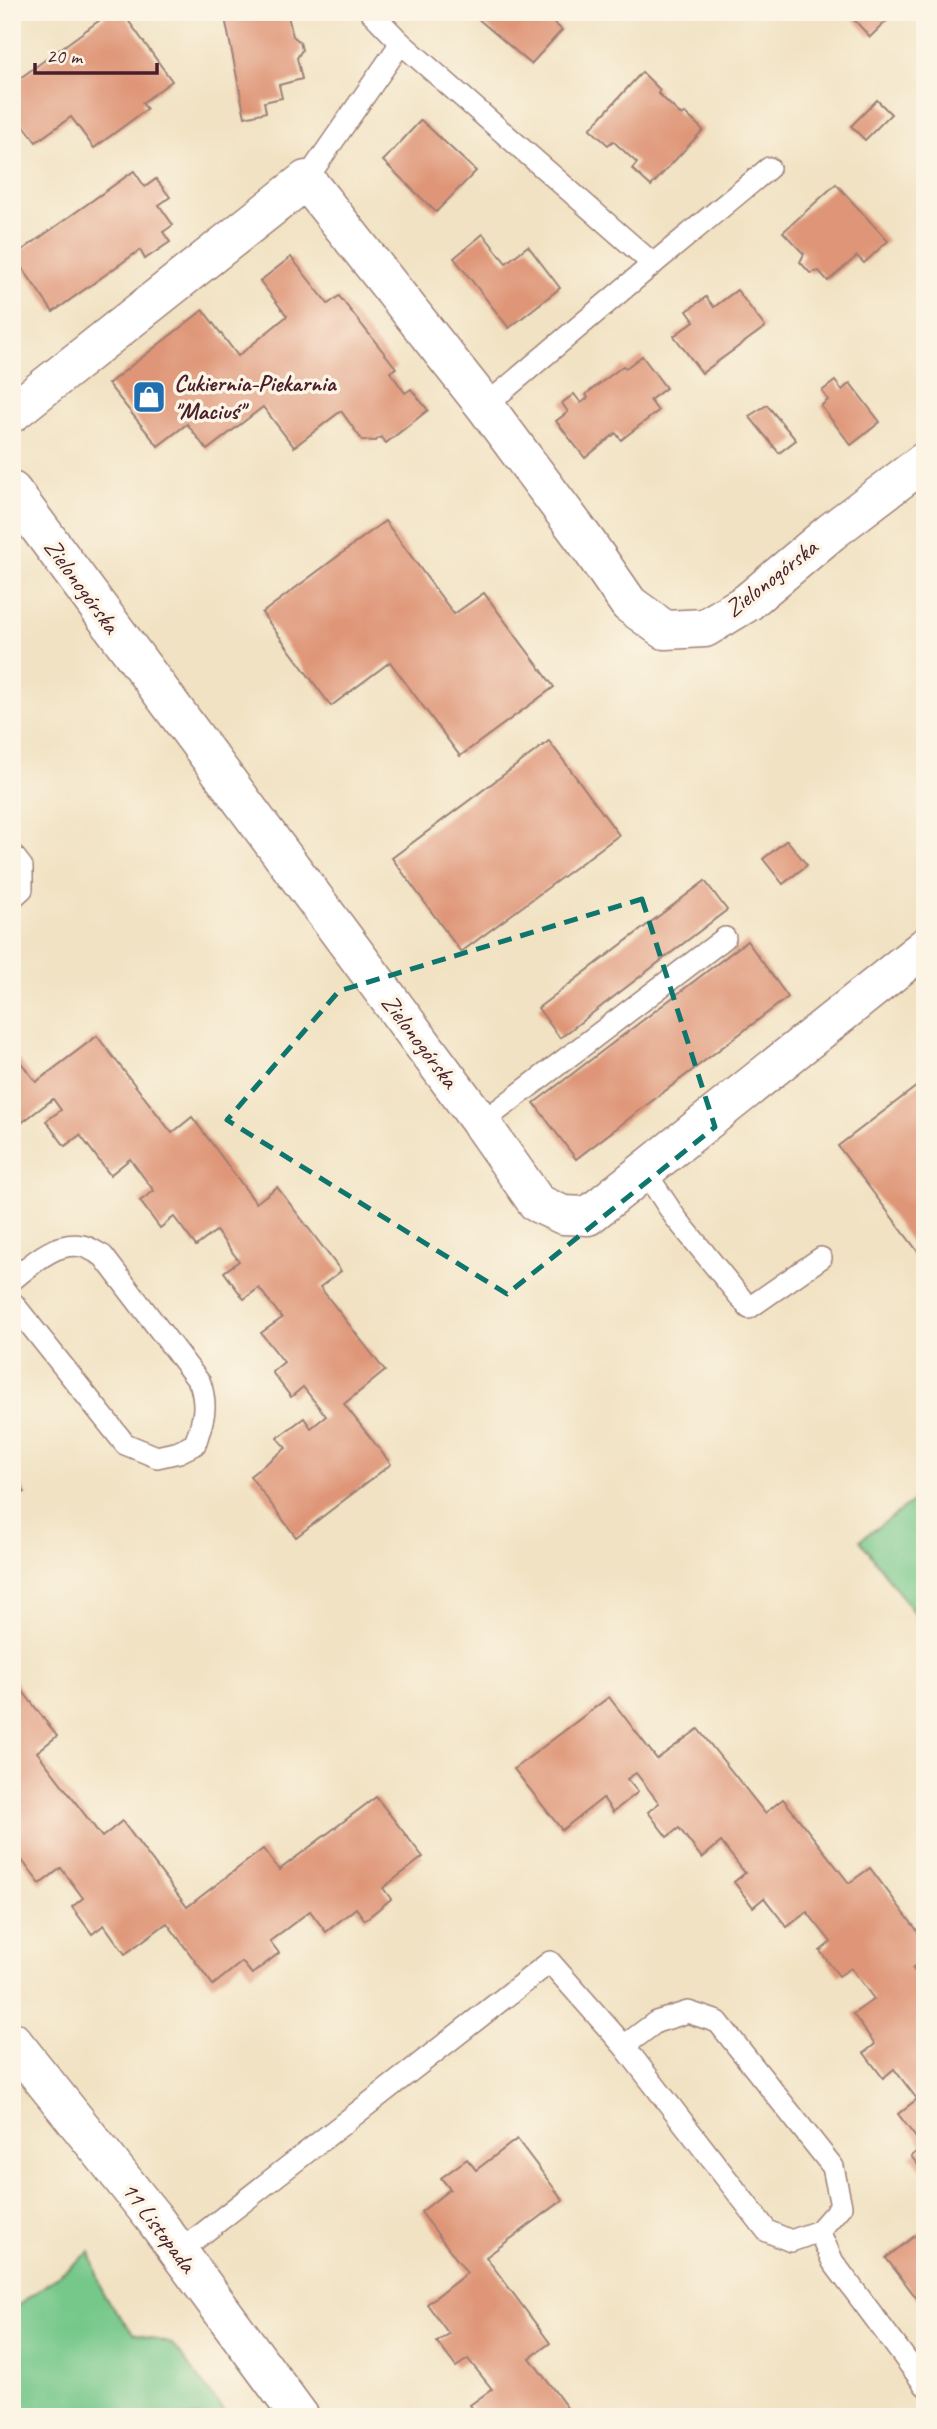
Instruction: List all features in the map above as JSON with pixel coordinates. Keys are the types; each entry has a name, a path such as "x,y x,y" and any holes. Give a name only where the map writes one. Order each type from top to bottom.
{"street":[{"name":"Zielonogórska","path":"306,180 485,406 629,604 665,630 705,628 748,601 831,532 925,461"},
{"path":"12,413 306,180"},
{"name":"Zielonogórska","path":"12,491 481,1123 537,1203 563,1215 587,1216 925,947"},
{"name":"11 Listopada","path":"12,2040 153,2217 300,2417"}],"lane":[{"path":"371,12 401,43 653,264"},
{"path":"306,180 401,43"},
{"path":"485,406 769,168"},
{"path":"12,854 22,867 22,889 12,898"},
{"path":"481,1123 724,938"},
{"path":"645,1170 675,1217 749,1308 821,1258"},
{"path":"12,1280 35,1261 61,1247 83,1246 103,1256 200,1383 206,1401 195,1444 180,1452 156,1457 125,1444 12,1302"},
{"path":"179,2252 550,1962 624,2046 767,2231 791,2241 818,2231 841,2206 833,2167 718,2022 688,2012 656,2022 624,2046"},
{"path":"818,2231 833,2262 925,2385"}],"highlighted area":[{"path":"642,899 715,1127 507,1294 227,1120 339,991"}],"green space":[{"path":"925,1493 925,1628 860,1540"},
{"path":"90,2252 104,2296 133,2333 172,2344 228,2417 12,2417 12,2310"}],"building":[{"path":"111,12 122,12 172,81 142,103 147,109 94,148 71,117 36,142 12,109 12,84"},
{"path":"287,12 293,36 300,42 302,50 297,58 302,79 279,85 282,98 264,102 266,112 245,117 224,13"},
{"path":"470,12 542,12 562,30 531,64"},
{"path":"847,12 896,12 870,37"},
{"path":"642,72 660,90 658,93 682,116 685,113 703,130 651,186 632,169 637,163 613,141 608,145 590,129"},
{"path":"877,100 891,114 865,140 851,126"},
{"path":"421,120 476,171 436,212 383,161"},
{"path":"134,171 145,187 156,179 170,197 159,205 173,225 163,232 170,242 145,259 140,250 53,312 14,256"},
{"path":"836,184 888,241 864,263 857,256 828,281 819,271 810,273 800,262 804,254 783,232"},
{"path":"483,234 506,263 528,246 560,288 509,328 454,258"},
{"path":"291,257 328,304 339,296 396,368 390,372 405,393 411,389 428,410 386,443 381,437 375,441 362,440 341,411 294,447 263,407 207,450 187,424 158,446 108,384 203,310 238,356 287,316 260,281"},
{"path":"737,290 765,327 702,373 674,336 694,321 687,311 706,297 714,307"},
{"path":"642,356 666,388 650,400 658,411 621,440 616,433 585,458 556,421 568,412 562,403 574,394 581,403 588,398 586,394 623,366 626,368"},
{"path":"835,381 842,390 850,383 880,422 851,445 821,406 828,400 822,391"},
{"path":"767,405 796,440 779,453 749,416"},
{"path":"385,521 454,614 484,593 554,687 460,756 390,662 331,706 262,613"},
{"path":"549,741 619,835 461,952 392,858"},
{"path":"787,840 807,865 783,884 763,859"},
{"path":"705,881 727,910 560,1038 538,1008"},
{"path":"747,941 788,997 576,1159 534,1103"},
{"path":"97,1036 172,1133 192,1117 256,1203 277,1187 341,1271 320,1287 385,1371 344,1404 391,1464 296,1537 250,1476 286,1448 277,1438 304,1418 311,1428 326,1416 303,1387 291,1397 272,1372 284,1362 261,1333 282,1318 259,1288 244,1299 224,1272 239,1261 216,1231 196,1246 174,1217 160,1228 140,1201 154,1191 130,1159 110,1175 80,1135 65,1146 46,1121 61,1110 53,1099 12,1130 12,1051 36,1082"},
{"path":"925,1080 925,1261 838,1146"},
{"path":"12,1475 25,1492 12,1501"},
{"path":"12,1677 57,1736 37,1752 102,1837 122,1821 187,1907 263,1849 279,1870 376,1797 423,1857 383,1888 391,1899 365,1920 356,1908 326,1932 310,1911 270,1941 279,1953 252,1974 242,1962 213,1985 167,1923 125,1954 104,1925 92,1934 72,1907 83,1898 61,1868 40,1884 18,1855 12,1859"},
{"path":"609,1697 657,1759 698,1729 765,1813 783,1799 849,1883 870,1868 925,1941 925,1958 912,1968 925,1984 925,2174 911,2156 923,2147 898,2114 917,2099 894,2069 883,2078 864,2053 875,2044 853,2014 874,1999 851,1968 839,1976 820,1951 831,1942 807,1912 787,1927 764,1898 753,1907 734,1882 745,1873 721,1842 702,1858 679,1828 667,1837 648,1812 659,1803 636,1773 627,1779 638,1792 613,1812 603,1798 562,1830 514,1769"},
{"path":"517,2139 563,2200 486,2257 550,2343 530,2358 574,2417 479,2417 470,2405 492,2389 468,2359 456,2367 437,2342 449,2334 427,2304 467,2273 421,2212 450,2189 441,2178 467,2159 476,2170"},
{"path":"925,2228 925,2309 886,2258"}],"place":[{"name":"Cukiernia-Piekarnia \"Maciuś\"","path":"149,397"}]}
